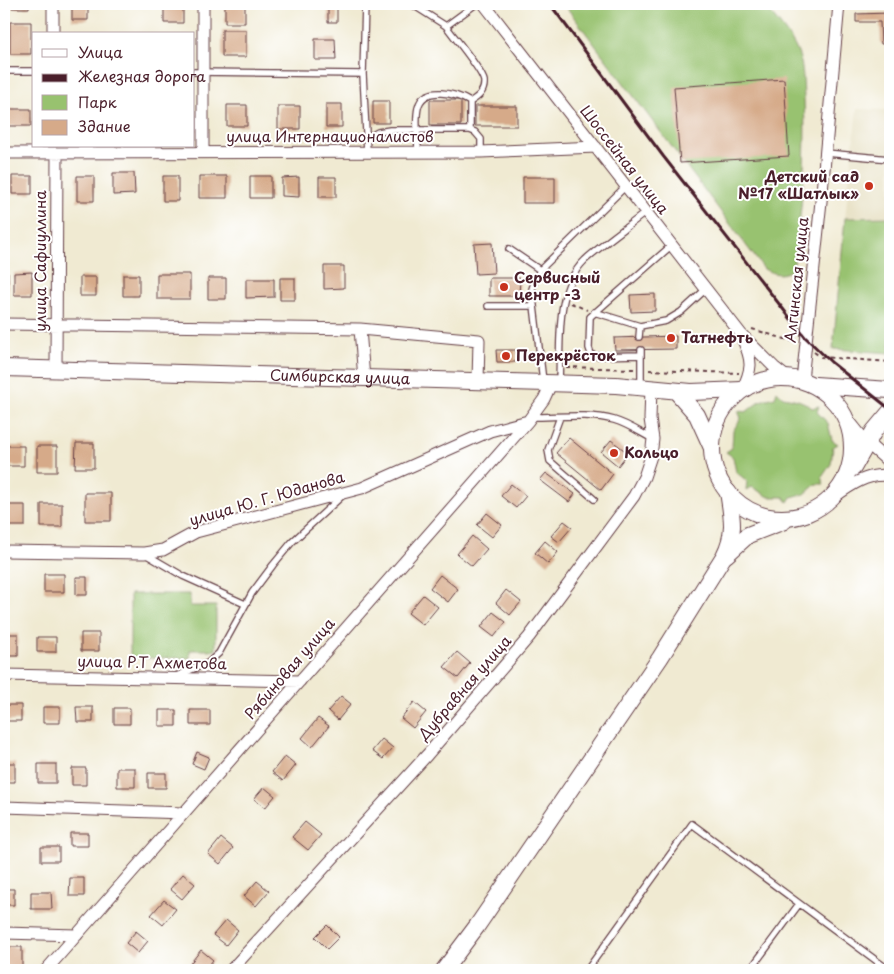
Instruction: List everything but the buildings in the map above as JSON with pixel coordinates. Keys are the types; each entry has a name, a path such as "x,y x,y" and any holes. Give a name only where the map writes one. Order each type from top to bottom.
{"main road":[{"name":"Симбирская улица","path":"4,368 551,384 670,389 676,391 742,390"},
{"path":"712,448 718,418 729,402 742,390 762,380 774,378 890,390"},
{"path":"724,556 754,532 820,507 839,490 846,478 853,451 851,433 846,417 834,400 801,381"},
{"path":"676,391 697,415 712,448 716,470 728,492 746,508 757,514 784,518 803,515"},
{"path":"846,478 873,448 885,418"},
{"path":"444,970 477,926 660,658 724,556 731,542 732,531 728,492"}],"street":[{"path":"53,4 53,32"},
{"path":"203,4 199,72 203,152"},
{"name":"Шоссейная улица","path":"484,4 740,334"},
{"name":"Алгинская улица","path":"801,381 826,153 839,4"},
{"name":"улица Интернационалистов","path":"4,153 54,150 481,152 596,147"},
{"name":"улица Сафиуллина","path":"54,150 56,369"},
{"path":"4,324 360,329 479,340 478,382"},
{"path":"360,329 364,379"},
{"path":"740,334 774,367 801,381"},
{"path":"740,334 748,352 751,365 742,390"},
{"name":"Рябиновая улица","path":"46,970 530,419 544,399 551,384"},
{"name":"Дубравная улица","path":"230,970 427,756 529,637 634,496 649,464 653,439 646,388"},
{"path":"846,417 890,464"},
{"name":"улица Ю. Г. Юданова","path":"4,551 144,553 163,550 196,532 362,488 490,431 530,419"},
{"path":"830,500 846,488 865,478 890,476"},
{"name":"улица Р.Т Ахметова","path":"4,675 300,681"},
{"path":"4,807 184,813"},
{"path":"4,932 77,935"}],"lane":[{"path":"365,4 363,74 367,152"},
{"path":"446,26 476,4"},
{"path":"413,5 446,26 479,70 484,80 483,91 479,97 470,102"},
{"path":"4,71 32,72"},
{"path":"199,72 363,74"},
{"path":"418,152 418,108 426,97 432,94 452,94 470,102"},
{"path":"470,102 470,130"},
{"path":"367,138 383,131 470,130 475,132 481,140 481,152"},
{"path":"826,153 890,159"},
{"path":"551,384 534,306 532,289 535,280 540,270 626,186"},
{"path":"551,384 560,366 564,300 566,291 575,273 585,261 646,212"},
{"path":"646,388 641,369 641,353 595,356 591,354 588,321 594,312 672,245"},
{"path":"509,249 540,270"},
{"path":"594,312 640,326 666,321 681,312 706,289"},
{"path":"488,306 534,306"},
{"path":"639,337 640,326"},
{"path":"560,417 548,450 550,461 594,499"},
{"path":"530,419 560,417 608,418 653,439"},
{"path":"170,679 208,663 219,653 252,593 292,542 348,492"},
{"path":"144,553 183,576 245,604"},
{"path":"587,970 692,824 889,970"},
{"path":"750,970 799,904"}],"path":[{"path":"564,300 594,312"},
{"path":"560,366 744,373"}],"shaded area":[{"name":"Детский сад №17 «Шатлык»","path":"857,109 890,110 890,217 845,218"}],"green space":[{"path":"564,4 763,4 791,40 800,58 802,70 805,120 804,163 799,226 793,269 779,274 764,269"},
{"path":"890,217 890,353 833,349 845,218"},
{"path":"777,391 783,397 795,399 812,408 819,406 817,412 828,423 832,440 838,444 833,447 831,464 822,477 824,484 816,484 805,494 791,497 788,502 784,497 769,497 752,487 746,490 747,481 736,472 733,457 726,452 732,448 733,431 741,418 738,411 746,412 760,401 775,397"},
{"path":"130,594 190,594 190,606 216,606 216,650 190,650 190,658 130,658"}],"railway":[{"path":"550,4 663,156 805,337 832,363 890,409"}],"place":[{"name":"Детский сад №17 «Шатлык»","path":"869,186"},
{"name":"Сервисный центр -3","path":"504,287"},
{"name":"Татнефть","path":"671,338"},
{"name":"Перекрёсток","path":"506,356"},
{"name":"Кольцо","path":"614,453"}]}
